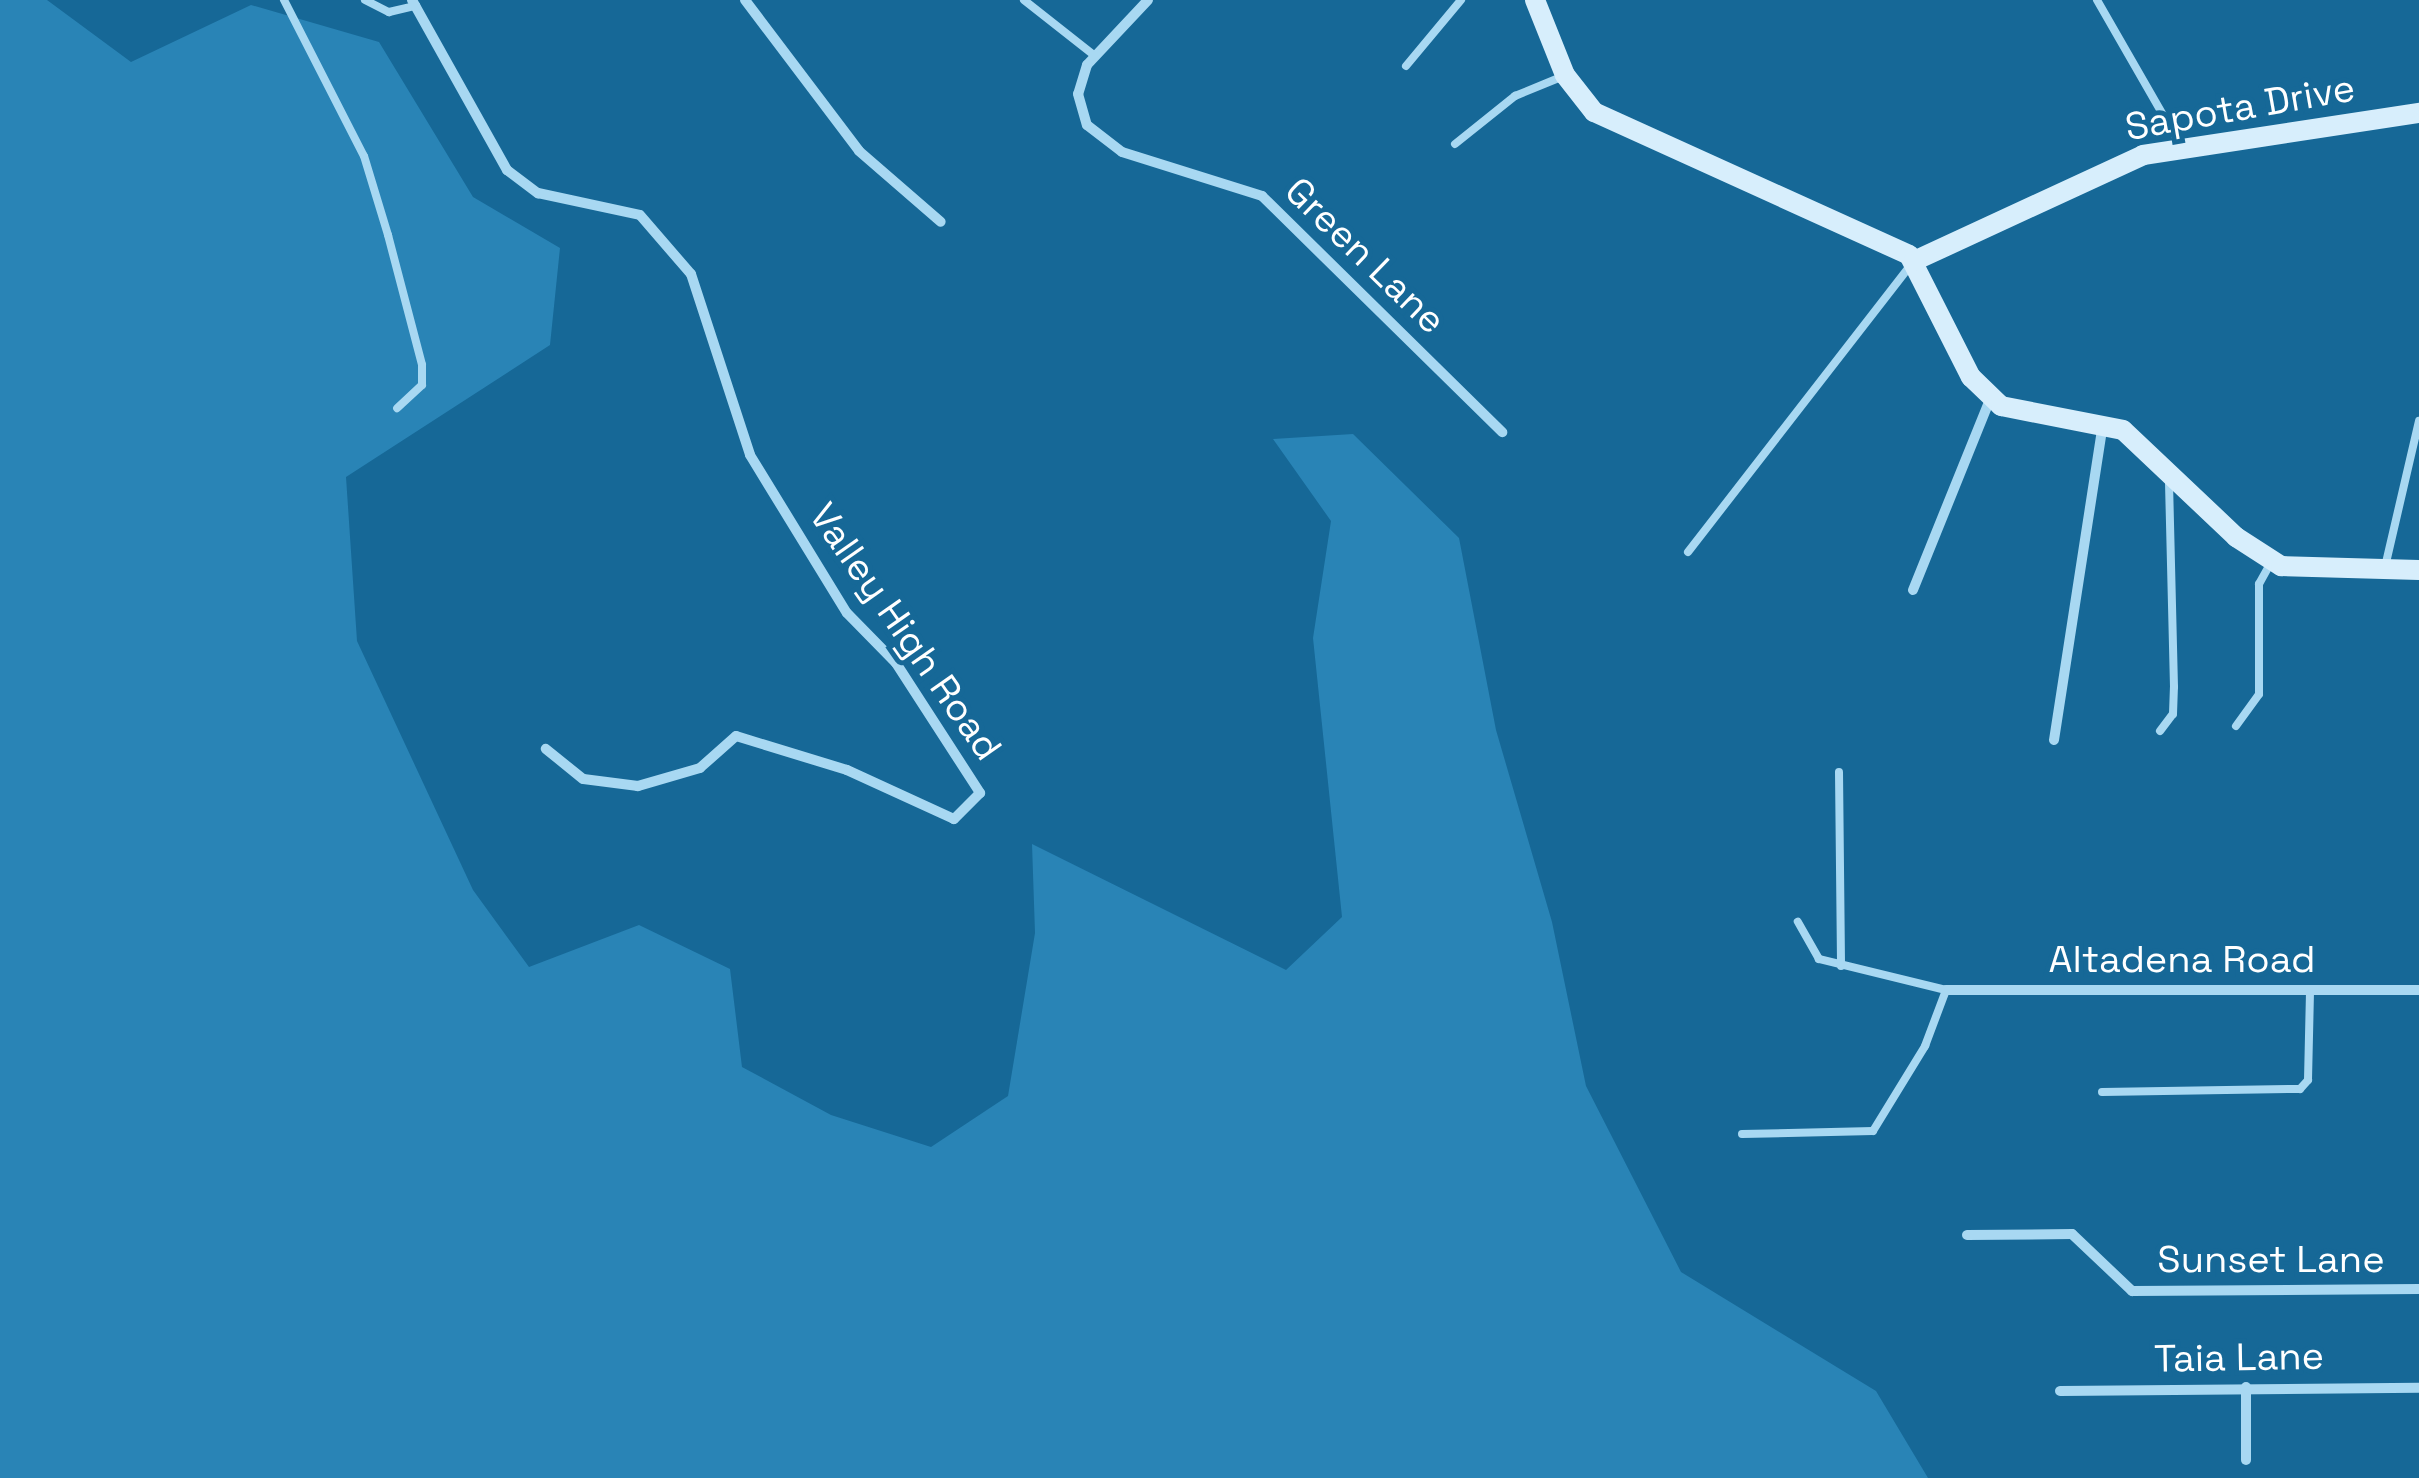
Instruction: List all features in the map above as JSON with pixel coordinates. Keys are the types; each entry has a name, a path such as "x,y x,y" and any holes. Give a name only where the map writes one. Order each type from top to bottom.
{"street":[{"path":"745,0 859,151 941,222"},
{"name":"Green Lane","path":"1148,0 1094,55 1078,94 1101,141 1262,196 1502,432"},
{"path":"1535,0 1566,75 1608,120 1890,242 1914,261 1990,399 2103,422 2169,469 2271,562 2419,570"},
{"name":"Valley High Road","path":"414,3 507,170 538,193 640,215 692,274 750,456 847,613 896,663 980,793 954,819 847,770 736,736 700,768 638,786 583,780 546,749"},
{"name":"Sapota Drive","path":"1914,261 2064,185 2181,146 2419,113"},
{"path":"1914,590 1990,399"},
{"path":"2054,740 2103,422"},
{"name":"Altadena Road","path":"1946,990 2419,990"},
{"name":"Sunset Lane","path":"1967,1235 2072,1234 2132,1291 2419,1289"},
{"path":"2246,1387 2246,1460"},
{"name":"Taia Lane","path":"2060,1392 2419,1388"}],"lane":[{"path":"284,0 364,156 388,235 422,365 422,385 397,408"},
{"path":"364,0 388,12 414,3"},
{"path":"1024,0 1038,3 1094,55"},
{"path":"1406,66 1461,0"},
{"path":"2097,0 2181,146"},
{"path":"1455,144 1515,96 1566,75"},
{"path":"1688,552 1914,261"},
{"path":"2385,571 2419,421"},
{"path":"2160,731 2173,714 2174,687 2169,469"},
{"path":"2236,726 2259,694 2259,584 2271,562"},
{"path":"1839,772 1842,966"},
{"path":"1742,1134 1873,1131 1925,1046 1946,990 1819,959 1798,922"},
{"path":"2102,1092 2300,1089 2308,1080 2310,990"}],"shaded area":[{"path":"0,0 47,0 131,62 251,5 379,42 473,197 560,248 550,345 346,477 357,641 473,890 529,967 639,925 730,969 742,1067 831,1115 931,1147 1008,1096 1035,933 1032,844 1286,970 1342,917 1313,638 1331,521 1273,439 1353,434 1459,538 1496,730 1552,922 1586,1086 1681,1272 1876,1391 1928,1478 0,1478"}]}
